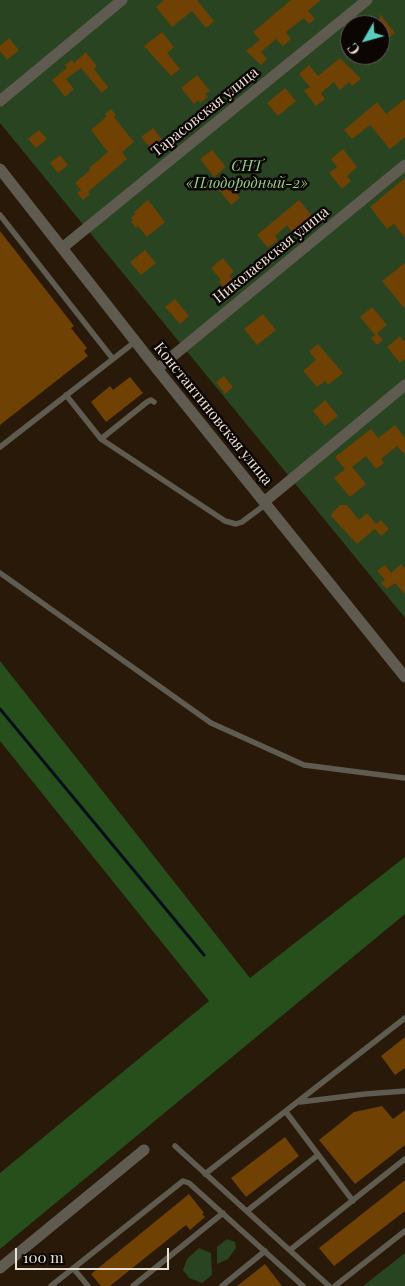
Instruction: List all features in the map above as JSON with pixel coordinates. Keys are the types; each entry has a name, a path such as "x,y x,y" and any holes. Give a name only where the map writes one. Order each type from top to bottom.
{"street":[{"path":"0,101 122,0"},
{"name":"Тарасовская улица","path":"62,248 367,0"},
{"name":"Николаевская улица","path":"157,368 405,165"},
{"name":"Константиновская улица","path":"0,170 405,676"},
{"path":"265,503 404,389"},
{"path":"0,1268 144,1150"}],"lane":[{"path":"0,215 113,359"},
{"path":"0,447 136,341"},
{"path":"66,395 101,439 230,523 242,522 265,503"},
{"path":"101,439 147,402 151,400 154,402"},
{"path":"0,573 211,723 304,765 405,778"},
{"path":"206,1174 405,1018"},
{"path":"299,1102 405,1091"},
{"path":"286,1112 354,1201"},
{"path":"175,1146 329,1286"},
{"path":"247,1211 318,1155"},
{"path":"290,1250 405,1159"},
{"path":"52,1286 183,1181 190,1183 303,1286"},
{"path":"133,1286 223,1213"},
{"path":"334,1286 405,1231"},
{"path":"222,1286 265,1251"},
{"path":"73,1268 88,1286"}],"green space":[{"name":"СНТ «Плодородный-2»","path":"0,0 405,0 405,618 0,123"},
{"path":"0,661 250,978 405,857 405,914 0,1249 0,1173 209,1001 0,741"},
{"path":"227,1239 235,1242 236,1248 228,1259 217,1264 217,1247"},
{"path":"199,1248 211,1253 212,1275 202,1283 189,1278 183,1270 187,1259"},
{"path":"405,1253 405,1286 363,1286"}],"building":[{"path":"164,0 197,0 214,21 206,28 192,11 172,27 156,7"},
{"path":"291,0 321,0 308,11 315,19 309,24 304,18 286,32 291,39 283,46 276,39 261,52 267,59 261,65 246,51 260,40 253,32"},
{"path":"390,27 395,33 390,37"},
{"path":"162,32 174,47 167,53 180,69 171,76 144,46"},
{"path":"9,38 19,50 7,60 0,51 0,46"},
{"path":"86,52 97,66 94,69 108,87 102,93 81,68 66,79 74,89 65,97 52,80 67,68 65,65 72,60 74,63"},
{"path":"340,58 340,65 347,65 361,79 352,86 349,82 340,90 334,82 321,93 325,99 316,106 304,91 310,87 299,74 309,65 318,76"},
{"path":"197,75 210,91 205,94 208,97 200,103 198,100 194,104 181,88"},
{"path":"285,88 296,101 278,116 267,103"},
{"path":"405,99 405,137 390,149 370,125 352,139 344,130 377,102 386,114"},
{"path":"111,109 116,115 114,117 134,142 122,152 127,159 88,192 90,194 83,200 77,193 81,190 75,183 108,152 91,130 107,116 105,114"},
{"path":"153,128 163,141 152,150 141,137"},
{"path":"39,130 47,139 36,148 28,139"},
{"path":"343,149 357,167 347,176 351,181 342,189 329,173 337,167 331,159"},
{"path":"212,150 226,167 214,177 200,159"},
{"path":"60,155 68,165 58,173 50,163"},
{"path":"405,178 405,238 394,224 387,229 370,207"},
{"path":"224,179 240,198 231,205 216,186"},
{"path":"148,200 165,222 147,237 138,226 136,228 131,222 133,220 131,218 135,214 134,212"},
{"path":"299,200 312,216 292,232 287,225 275,236 278,240 268,248 257,235"},
{"path":"0,231 74,326 71,328 87,348 84,351 88,356 0,425"},
{"path":"145,250 156,263 141,275 130,262"},
{"path":"223,258 234,272 229,276 235,282 226,290 219,282 221,280 211,268"},
{"path":"405,263 405,309 382,281"},
{"path":"175,299 189,316 180,324 165,307"},
{"path":"372,307 387,325 377,333 383,340 377,345 371,338 375,335 360,317"},
{"path":"263,314 276,330 257,345 244,329"},
{"path":"400,336 405,342 405,359 400,363 387,347"},
{"path":"318,344 343,373 328,385 325,381 317,387 303,371 316,360 309,351"},
{"path":"224,376 233,387 225,394 216,382"},
{"path":"130,377 143,393 106,422 91,402 110,386 113,390"},
{"path":"325,400 338,416 325,426 313,411"},
{"path":"395,425 405,438 405,455 397,446 381,459 384,463 376,469 366,456 352,467 366,484 350,497 334,478 345,469 335,457 371,429 378,438"},
{"path":"340,505 347,505 359,520 367,513 376,524 381,520 389,529 381,536 375,529 357,544 331,516"},
{"path":"401,564 405,569 405,594 395,583 387,589 381,583 385,580 377,571 385,565 391,573"},
{"path":"405,1037 405,1068 395,1075 381,1056"},
{"path":"382,1106 393,1119 405,1110 405,1145 355,1184 319,1140 354,1112"},
{"path":"285,1137 299,1156 246,1197 231,1178"},
{"path":"405,1180 405,1211 334,1266 319,1248"},
{"path":"189,1194 205,1217 190,1230 186,1225 110,1286 101,1286 91,1274"},
{"path":"265,1264 282,1286 237,1286"}],"waterway":[{"path":"0,709 204,955"}]}
